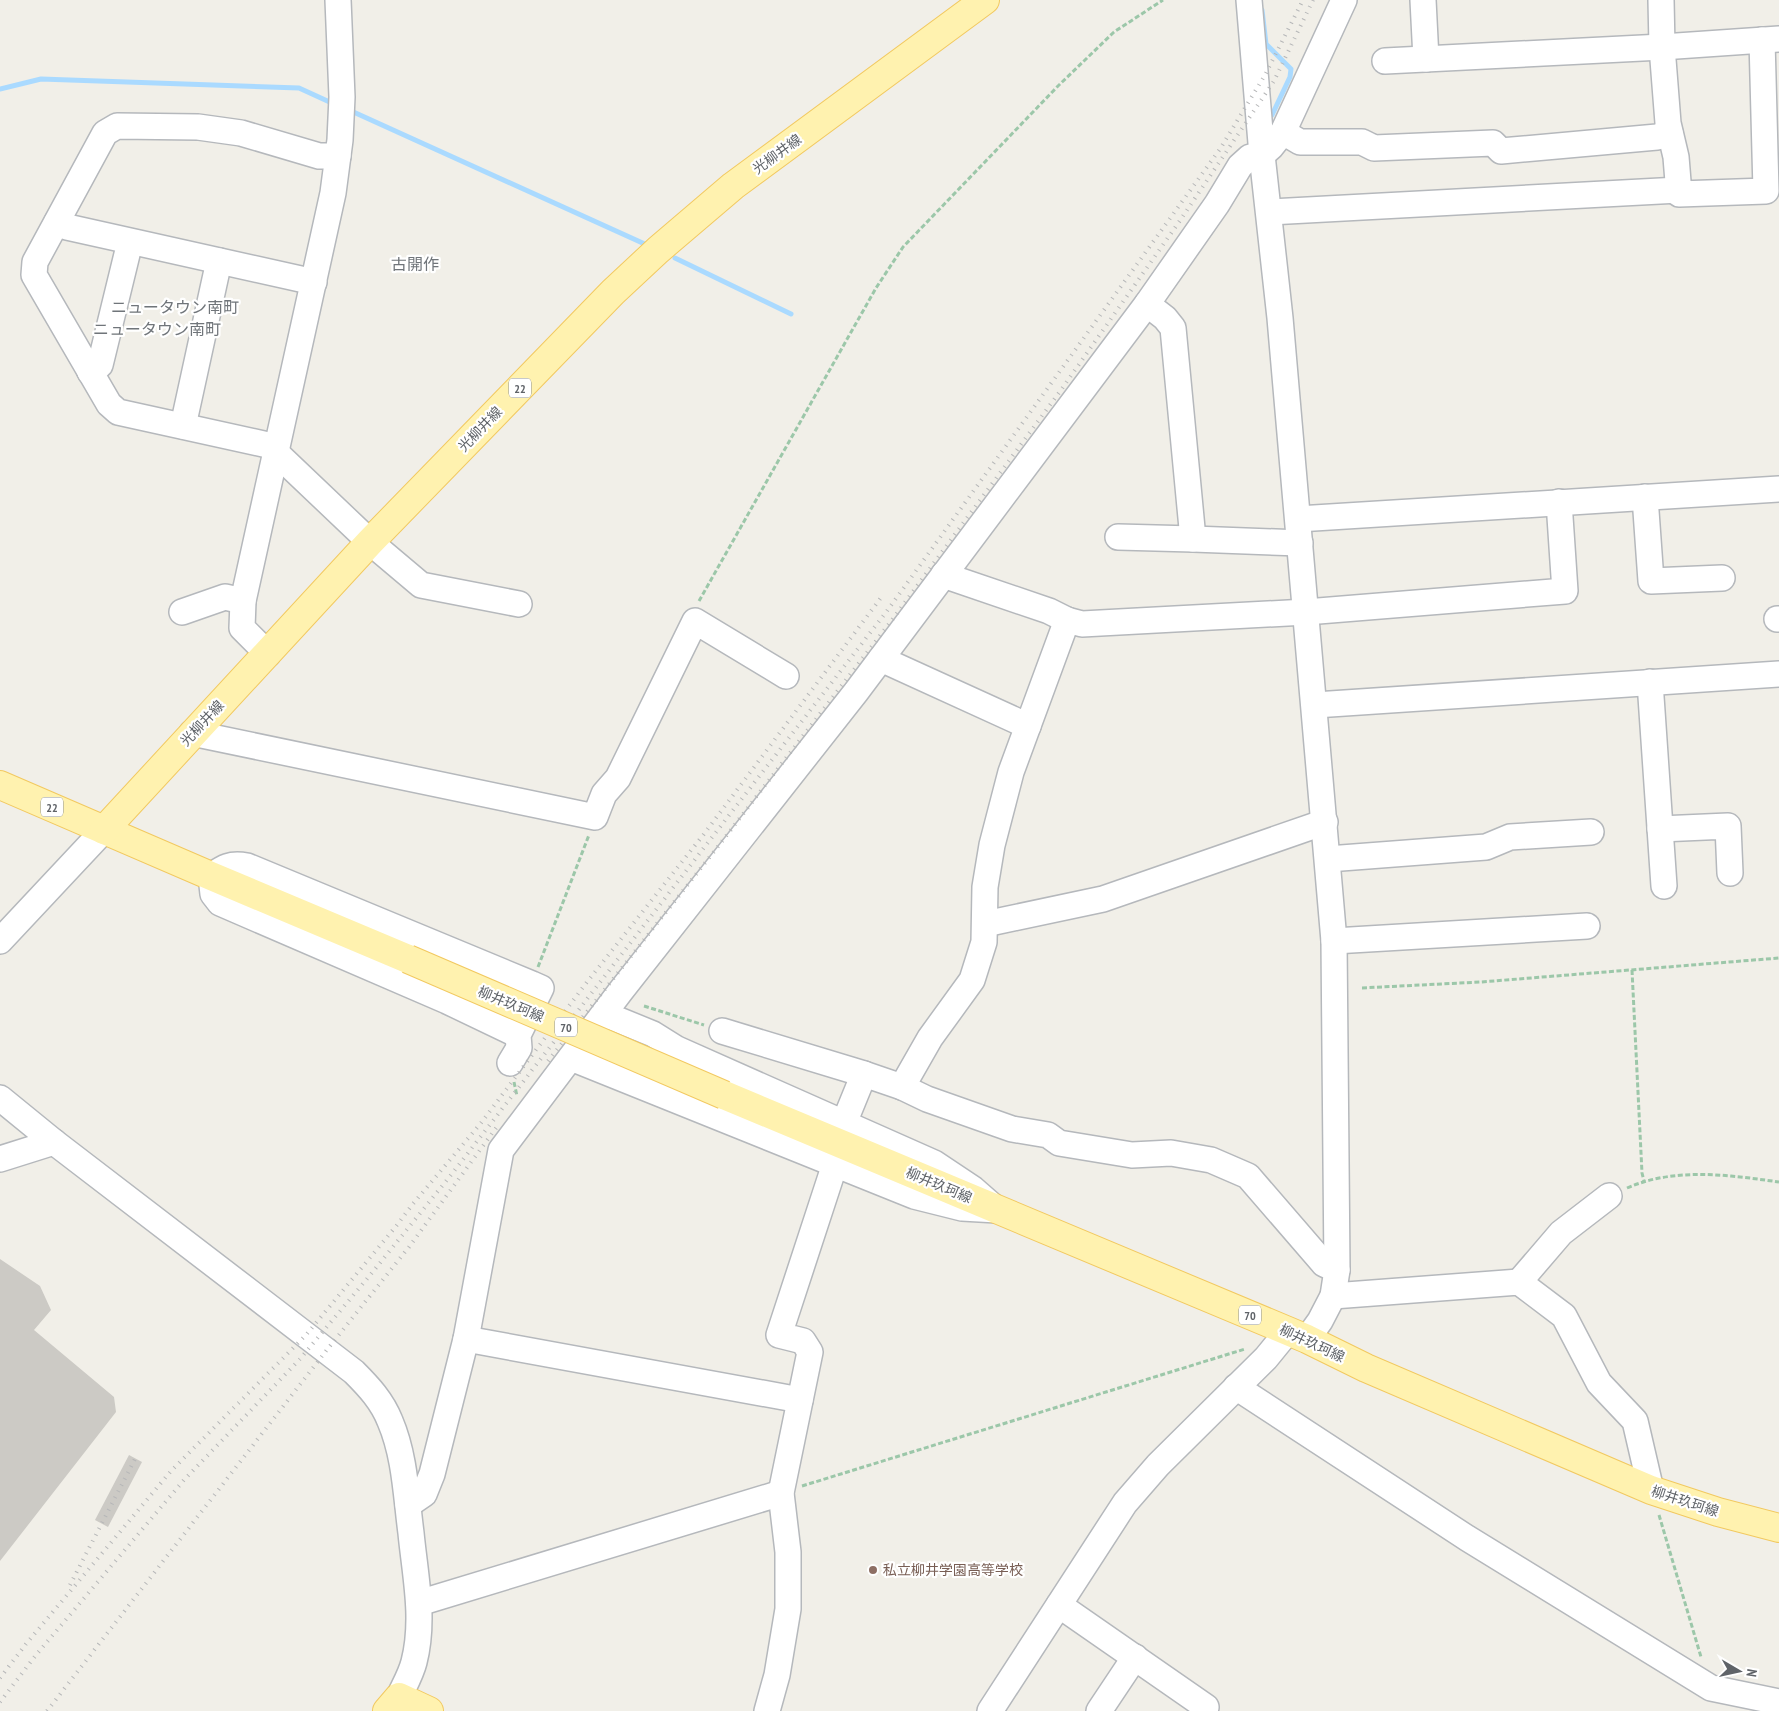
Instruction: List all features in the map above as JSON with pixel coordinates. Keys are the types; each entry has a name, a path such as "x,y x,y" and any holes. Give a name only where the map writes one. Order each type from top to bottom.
{"main road":[{"name":"光柳井線","path":"104,830 370,542 613,292 658,250 733,186 985,0"},
{"name":"22","path":"0,785 104,830"},
{"name":"柳井玖珂線","path":"104,830 724,1095 1298,1335 1366,1368 1651,1490 1718,1512 1778,1524"},
{"path":"393,1704 430,1711"}],"street":[{"path":"268,654 242,628 244,601 333,193 342,105 338,0"},
{"path":"990,1711 1125,1503 1158,1465 1266,1358 1320,1321 1333,1296 1337,1270 1334,941 1315,705 1269,212 1262,155 1249,0"},
{"path":"408,1504 424,1494 432,1474 466,1340 501,1150 620,992 881,659 1147,304 1217,204 1240,166 1250,157 1262,155 1283,132 1344,0"},
{"path":"1423,0 1426,59"},
{"path":"1385,61 1662,47 1771,40 1766,191 1679,194 1676,157 1668,123 1662,47 1661,0"},
{"path":"338,156 319,156 241,133 206,128 117,126 105,133 35,262 34,275 109,404 118,412 268,445 370,542 421,585 519,604"},
{"path":"1283,132 1300,142 1362,142 1374,148 1493,143 1501,151 1657,137 1670,133"},
{"path":"1269,212 1678,190"},
{"path":"57,222 67,227 130,242 314,282"},
{"path":"90,372 100,365 130,242"},
{"path":"184,426 219,261"},
{"path":"1147,304 1165,318 1173,328 1192,539"},
{"path":"1298,519 1779,489"},
{"path":"1646,497 1651,581 1722,578"},
{"path":"944,574 1082,624 1306,612 1565,591 1559,502"},
{"path":"1118,537 1300,543"},
{"path":"182,612 225,597 244,601"},
{"path":"902,1087 930,1038 972,980 984,942 985,887 992,845 1011,772 1067,620"},
{"path":"192,733 595,817 604,794 618,778 694,621 786,676"},
{"path":"881,659 1028,726"},
{"path":"1315,705 1779,674"},
{"path":"1650,682 1664,886"},
{"path":"985,924 1103,899 1325,822"},
{"path":"1660,829 1728,826 1730,873"},
{"path":"0,941 104,830"},
{"path":"1328,859 1486,847 1510,837 1591,832"},
{"path":"510,1063 519,1048 518,1035 541,988 246,866 235,864 211,876 213,894 220,903 438,997 518,1035"},
{"path":"1334,941 1588,926"},
{"path":"604,1014 652,1034 676,1049 934,1163 973,1189 997,1210"},
{"path":"722,1031 864,1074 1012,1129 1048,1135 1059,1143 1132,1155 1171,1153 1211,1160 1248,1176 1324,1264 1337,1270"},
{"path":"657,1093 676,1049"},
{"path":"571,1058 914,1196 962,1208 997,1210"},
{"path":"844,1123 864,1074"},
{"path":"0,1098 54,1142 360,1377 375,1393 390,1419 399,1444 419,1603 418,1636 414,1663 393,1704"},
{"path":"0,1159 54,1142"},
{"path":"767,1711 777,1675 788,1609 788,1552 782,1492 810,1352 803,1341 779,1335 834,1164"},
{"path":"1519,1282 1561,1233 1610,1196"},
{"path":"1333,1296 1519,1282 1564,1316 1599,1383 1635,1421 1651,1490"},
{"path":"466,1340 800,1400"},
{"path":"1236,1387 1467,1538 1711,1688 1779,1702"},
{"path":"419,1603 782,1492"},
{"path":"1059,1605 1206,1707 1203,1711"},
{"path":"1099,1711 1135,1658"}],"path":[{"path":"694,621 696,606 876,288 903,247 988,158 1114,32 1163,0"},
{"path":"532,984 595,817"},
{"path":"1362,988 1482,982 1779,958"},
{"path":"1632,970 1642,1173 1644,1181"},
{"path":"620,992 634,1003 722,1031"},
{"path":"510,1063 523,1121"},
{"path":"1610,1196 1644,1181 1684,1173 1746,1177 1779,1182"},
{"path":"782,1492 1251,1347"},
{"path":"1651,1490 1711,1688"}],"building":[{"path":"0,1259 40,1286 51,1310 34,1330 114,1397 116,1412 0,1561"},
{"path":"129,1455 142,1462 108,1527 95,1520"}],"waterway":[{"path":"1262,10 1266,44 1291,69 1290,77 1272,115"},
{"path":"0,89 41,79 299,88 334,104"},
{"path":"349,110 647,245"},
{"path":"675,258 791,314"}],"railway":[{"path":"0,1702 36,1655 184,1480 300,1359 371,1274 451,1175 887,611 1220,149 1265,75 1303,0"},
{"path":"548,1061 720,844 892,620 1061,390 1179,222 1274,81 1313,0"},
{"path":"0,1678 26,1644 171,1471 306,1335 481,1123 587,982 704,834 883,595"},
{"path":"47,1711 409,1247 499,1124"},
{"path":"70,1585 135,1459"}],"place":[{"name":"私立柳井学園高等学校","path":"873,1570"}],"district":[{"name":"古開作","path":"415,264"},
{"name":"ニュータウン南町","path":"175,307"},
{"name":"ニュータウン南町","path":"157,329"}]}
